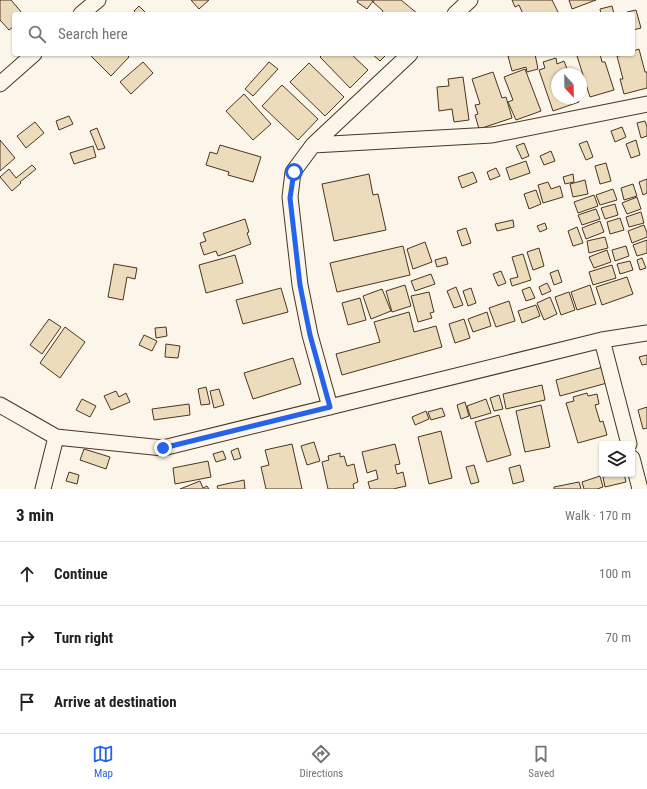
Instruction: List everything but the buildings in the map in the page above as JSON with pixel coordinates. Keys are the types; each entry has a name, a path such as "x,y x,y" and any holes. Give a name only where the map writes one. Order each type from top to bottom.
{"street":[{"path":"83,12 98,0"},
{"path":"457,12 470,0"},
{"path":"0,84 32,56"},
{"path":"330,407 310,335 300,285 290,198 294,172 313,145 408,56"},
{"path":"313,145 492,135 647,104"},
{"path":"0,405 56,437 163,448 602,340 647,333"},
{"path":"602,340 628,441"},
{"path":"43,489 56,437"},
{"path":"635,470 640,489"}],"route":[{"path":"163,448 330,407 310,335 300,285 290,198 294,172"}]}
